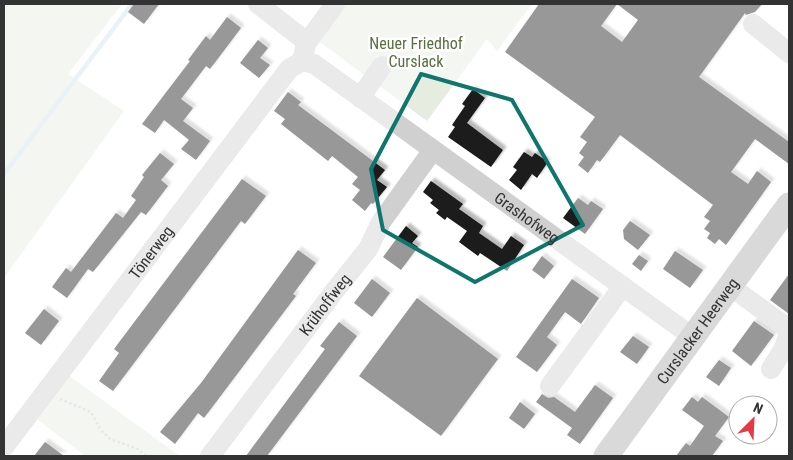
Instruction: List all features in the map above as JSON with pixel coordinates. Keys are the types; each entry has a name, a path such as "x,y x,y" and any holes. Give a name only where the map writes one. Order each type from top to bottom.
{"main road":[{"name":"Curslacker Heerweg","path":"606,456 789,205"}],"street":[{"name":"Tönerweg","path":"4,447 289,69 304,53 336,4"},
{"name":"Grashofweg","path":"267,7 303,39 304,53 314,64 693,337"},
{"path":"752,24 789,53"},
{"path":"360,98 382,66"},
{"name":"Krühoffweg","path":"210,456 368,249 381,222 433,150"},
{"path":"550,386 623,286"},
{"path":"730,286 789,330 784,348 771,369"}],"path":[{"path":"44,393 91,412 100,429 110,439 138,449 146,456"}],"highlighted area":[{"path":"421,74 512,100 583,225 475,282 383,230 371,169"}],"green space":[{"path":"4,4 122,4 68,74 124,111 4,278"},
{"name":"Neuer Friedhof Curslack","path":"344,4 532,4 497,51 487,39 427,121 317,40"},
{"path":"61,370 180,456 85,456 29,413"}],"building":[{"path":"134,4 159,4 144,24 128,12"},
{"path":"539,4 617,4 762,4 755,12 746,15 745,13 699,77 789,142 789,164 755,139 731,172 748,184 757,171 771,182 726,245 719,239 715,244 707,238 710,233 704,229 710,221 704,217 713,205 620,135 600,162 597,160 588,173 578,165 584,157 579,153 587,142 580,137 595,117 505,52","holes":["617,4 638,20 622,42 601,26"]},
{"path":"227,17 241,28 210,69 206,66 181,99 193,108 183,121 210,141 196,160 181,149 189,140 164,120 155,133 142,124 190,61 188,60 206,36 210,40"},
{"path":"258,40 268,48 260,58 270,65 259,78 240,63"},
{"path":"473,89 485,98 467,123 503,150 491,167 448,137 455,127 452,125 465,106 462,104"},
{"path":"288,92 301,102 298,105 385,170 377,180 387,187 365,211 352,200 360,190 352,184 358,177 332,156 328,161 281,124 285,119 274,111"},
{"path":"524,152 532,157 535,153 548,162 537,178 532,174 521,190 509,180 517,170 513,167"},
{"path":"160,153 174,164 161,180 168,186 146,215 141,212 93,272 88,269 67,298 52,287 66,268 71,272 116,213 123,218 136,200 131,196 144,177 142,175"},
{"path":"242,179 266,196 245,224 241,221 113,391 99,381 119,353 114,349"},
{"path":"431,181 463,204 459,209 483,226 479,233 502,249 511,236 524,245 507,271 480,253 478,256 459,242 467,231 447,217 445,220 436,213 439,210 430,203 433,200 423,192"},
{"path":"578,198 588,205 591,201 603,209 585,234 563,218"},
{"path":"630,221 650,235 638,250 624,239 623,230"},
{"path":"406,226 418,236 412,243 418,247 401,270 383,257"},
{"path":"298,250 316,263 293,294 296,296 204,418 198,413 175,444 160,432 201,383"},
{"path":"675,251 703,270 690,288 663,269"},
{"path":"639,255 648,261 641,271 632,264"},
{"path":"542,256 554,266 544,279 532,270"},
{"path":"789,274 789,314 770,300"},
{"path":"372,279 390,293 372,317 354,303"},
{"path":"572,279 599,298 581,324 565,312 547,337 557,345 537,372 516,357"},
{"path":"417,298 498,359 441,436 359,376"},
{"path":"44,309 59,321 41,345 25,333"},
{"path":"754,321 774,335 751,366 732,351"},
{"path":"339,322 357,336 267,456 246,456 325,349 320,346"},
{"path":"633,336 649,347 637,364 620,352"},
{"path":"719,360 731,368 719,386 706,377"},
{"path":"595,385 613,398 580,444 567,435 572,428 536,402 542,394 548,398 554,397 575,412"},
{"path":"692,397 698,402 702,397 728,416 715,436 723,441 712,456 676,456 686,443 690,446 704,426 682,410"},
{"path":"520,402 535,414 524,429 509,418"},
{"path":"45,442 64,456 34,456"}],"waterway":[{"path":"4,174 132,4"}]}
